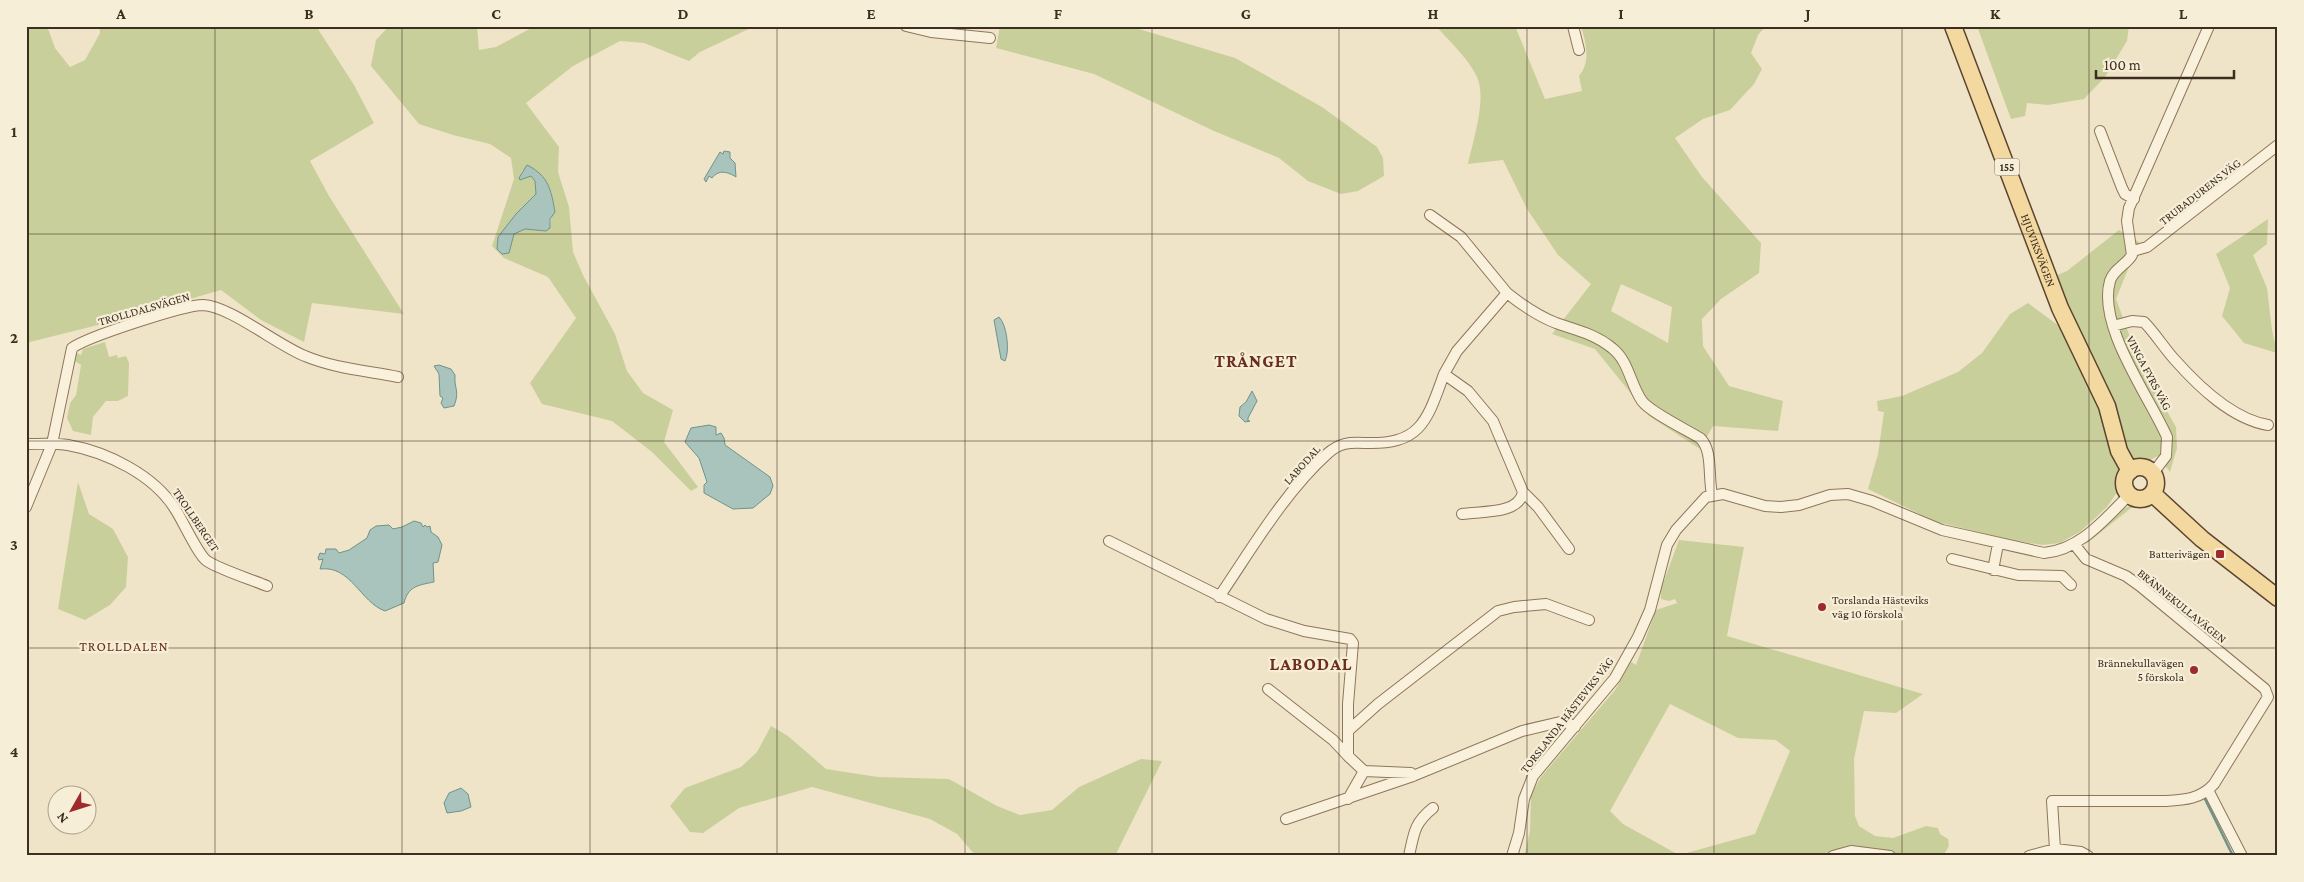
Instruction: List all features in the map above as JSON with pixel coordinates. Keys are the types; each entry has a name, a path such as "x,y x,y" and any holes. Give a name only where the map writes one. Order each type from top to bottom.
{"main road":[{"name":"HJUVIKSVÄGEN","path":"1953,26 2060,308 2107,406 2120,452 2130,471 2124,482 2129,495"},
{"path":"2129,495 2141,500 2153,494 2157,484 2153,472 2140,467 2130,471"},
{"path":"2153,494 2202,539 2278,598"}],"street":[{"path":"906,26 931,32 990,38"},
{"path":"1572,26 1579,50"},
{"path":"2133,251 2127,221 2134,200 2209,26"},
{"path":"2100,131 2122,188 2125,194 2134,200"},
{"name":"TRUBADURENS VÄG","path":"2133,251 2147,247 2278,145"},
{"path":"1430,215 1461,237 1507,293 1537,314 1597,337 1614,349 1628,370 1643,402 1700,438 1706,445 1712,494 1724,494 1765,506 1781,507 1799,505 1830,495 1848,494 1872,501 1942,530 2044,553 2061,551 2074,544 2129,495"},
{"name":"VINGA FYRS VÄG","path":"2133,251 2131,257 2110,280 2110,306 2113,326 2119,344 2167,437 2166,456 2153,472"},
{"name":"LABODAL","path":"1219,597 1278,510 1326,454 1341,444 1389,443 1412,434 1420,427 1430,412 1444,374 1457,350 1507,293"},
{"name":"TROLLDALSVÄGEN","path":"26,507 52,444 72,348 93,337 182,309 203,305 221,310 306,357 398,377"},
{"path":"2113,326 2132,321 2144,322 2175,360 2206,390 2246,418 2268,425"},
{"path":"1444,374 1468,391 1493,421 1504,442 1523,492 1538,507 1569,548"},
{"path":"26,444 52,444"},
{"name":"TROLLBERGET","path":"52,444 68,445 106,457 142,476 166,496 205,560 267,586"},
{"path":"1462,514 1513,506 1522,497 1523,492"},
{"name":"TORSLANDA HÄSTEVIKS VÄG","path":"1512,856 1519,833 1524,799 1530,783 1542,764 1615,678 1638,637 1650,610 1663,554 1670,538 1702,500 1712,494"},
{"path":"1109,541 1219,597 1286,625 1350,639 1352,643 1348,704 1348,756"},
{"path":"1992,570 1998,544"},
{"name":"BRÄNNEKULLAVÄGEN","path":"2074,544 2086,559 2126,576 2140,586 2265,689 2273,699 2208,790"},
{"path":"1952,559 2027,577 2062,576 2071,585"},
{"path":"1349,730 1378,704 1498,611 1514,607 1546,604 1589,620"},
{"path":"1268,689 1332,740 1364,771 1411,773 1413,776"},
{"path":"1286,819 1413,776 1522,731 1560,722 1568,723 1575,727"},
{"path":"1348,799 1364,771"},
{"path":"2054,849 2052,801 2184,800 2194,798 2208,790 2242,856"},
{"path":"1409,856 1417,824 1433,808"},
{"path":"2029,856 2054,849 2081,852 2088,856"},
{"path":"1834,856 1851,852 1890,856"}],"green space":[{"path":"26,26 45,26 49,31 55,48 70,67 85,60 100,33 99,26 316,26 354,85 374,123 310,161 329,196 404,314 312,303 304,342 261,320 221,290 110,322 26,343"},
{"path":"389,26 477,26 479,50 496,47 535,26 755,26 700,52 689,61 644,43 620,41 573,66 526,103 559,147 558,172 569,207 573,252 583,275 615,334 627,371 643,393 673,410 664,442 698,487 691,491 652,452 612,421 542,404 530,383 576,318 548,277 504,258 492,246 514,179 511,158 490,144 419,124 371,66 376,40","holes":["527,166 551,191 553,205 550,228 546,231 525,229 514,234 510,248 510,223 516,214 536,194 535,181 531,176 520,180 522,171 527,169"]},
{"path":"1000,26 1129,26 1235,58 1322,107 1377,147 1383,158 1384,176 1358,191 1341,194 1308,181 1279,158 1214,131 1094,74 996,48"},
{"path":"1436,26 1515,26 1545,99 1582,91 1579,76 1585,65 1586,52 1581,26 1766,26 1758,35 1751,53 1762,69 1754,84 1730,110 1703,119 1675,138 1702,177 1761,243 1759,273 1721,299 1702,319 1703,346 1729,386 1783,401 1778,431 1713,426 1700,449 1649,416 1595,349 1552,334 1591,284 1558,255 1527,209 1503,160 1468,164 1480,108 1480,86 1469,63","holes":["1621,284 1672,307 1668,343 1611,311"]},
{"path":"1977,26 2129,26 2127,41 2105,77 2084,99 2048,105 2027,103 2025,116 2011,119"},
{"path":"2268,219 2267,244 2253,255 2267,288 2277,353 2244,343 2222,316 2230,288 2216,254"},
{"path":"2119,230 2139,242 2116,299 2140,364 2176,427 2177,448 2170,472 2158,456 2150,460 2138,459 2120,477 2118,491 2107,507 2081,531 2060,543 2042,545 2006,539 1934,521 1868,489 1878,454 1884,412 1878,411 1877,401 1902,396 1958,372 1982,353 2010,314 2028,303 2063,329 2043,281 2067,271"},
{"path":"105,342 109,357 117,355 118,358 126,356 129,363 128,396 118,401 106,401 93,417 91,435 73,431 67,418 70,403 76,395 81,365 73,360 76,353 81,355 83,349"},
{"path":"78,482 89,514 113,529 128,557 126,587 110,605 85,620 58,609"},
{"path":"2138,503 2148,505 2131,508 2086,544 2117,513"},
{"path":"1679,540 1744,547 1727,636 1923,694 1896,713 1864,711 1854,759 1855,816 1859,826 1875,836 1893,838 1926,826 1938,828 1940,834 1948,839 1949,846 1943,856 1524,856 1530,831 1531,795 1541,777 1615,690 1631,662 1636,665 1656,610 1677,603 1675,599 1669,601 1661,599 1661,589","holes":["1670,704 1738,738 1776,740 1790,751 1755,834 1679,855 1623,824 1610,811"]},
{"path":"771,726 788,736 826,769 878,777 949,779 997,806 1020,815 1052,810 1079,787 1141,759 1162,761 1115,856 976,856 957,834 930,819 812,787 739,808 703,833 690,832 670,806 685,788 741,767 757,752"}],"water":[{"path":"724,151 730,152 730,158 735,163 736,177 721,172 712,178 709,176 706,182 704,179 720,152 723,154"},
{"path":"527,165 540,174 548,184 555,212 550,219 550,228 546,231 525,229 514,234 509,253 502,254 497,249 498,237 516,214 536,194 535,181 531,176 520,180 519,178"},
{"path":"999,317 1007,338 1007,357 1005,361 1001,359 994,320"},
{"path":"439,365 451,369 455,375 457,393 454,406 444,408 441,403 443,398 440,396 439,374 434,366"},
{"path":"1252,391 1257,401 1248,418 1248,421 1250,421 1245,422 1239,416 1240,407 1246,402"},
{"path":"709,425 716,427 716,435 721,433 725,445 770,477 773,486 770,494 753,508 733,509 704,493 704,485 707,482 699,458 685,442 691,428"},
{"path":"414,521 421,523 423,527 425,525 427,527 430,526 431,532 438,537 442,545 438,562 433,563 434,582 415,587 408,593 404,603 385,611 369,600 348,578 331,569 320,569 323,559 319,560 318,558 320,553 325,554 326,549 336,549 339,553 349,550 367,538 370,530 376,526 389,525 393,529"},
{"path":"461,788 468,794 471,807 447,813 444,803 449,793"}],"waterway":[{"path":"2205,799 2233,856"}],"place":[{"name":"Batterivägen","path":"2220,554"},
{"name":"Torslanda Hästeviks väg 10 förskola","path":"1822,607"},
{"name":"Brännekullavägen 5 förskola","path":"2194,670"}],"district":[{"name":"TRÅNGET","path":"1256,361"},
{"name":"TROLLDALEN","path":"124,646"},
{"name":"LABODAL","path":"1311,664"}]}
